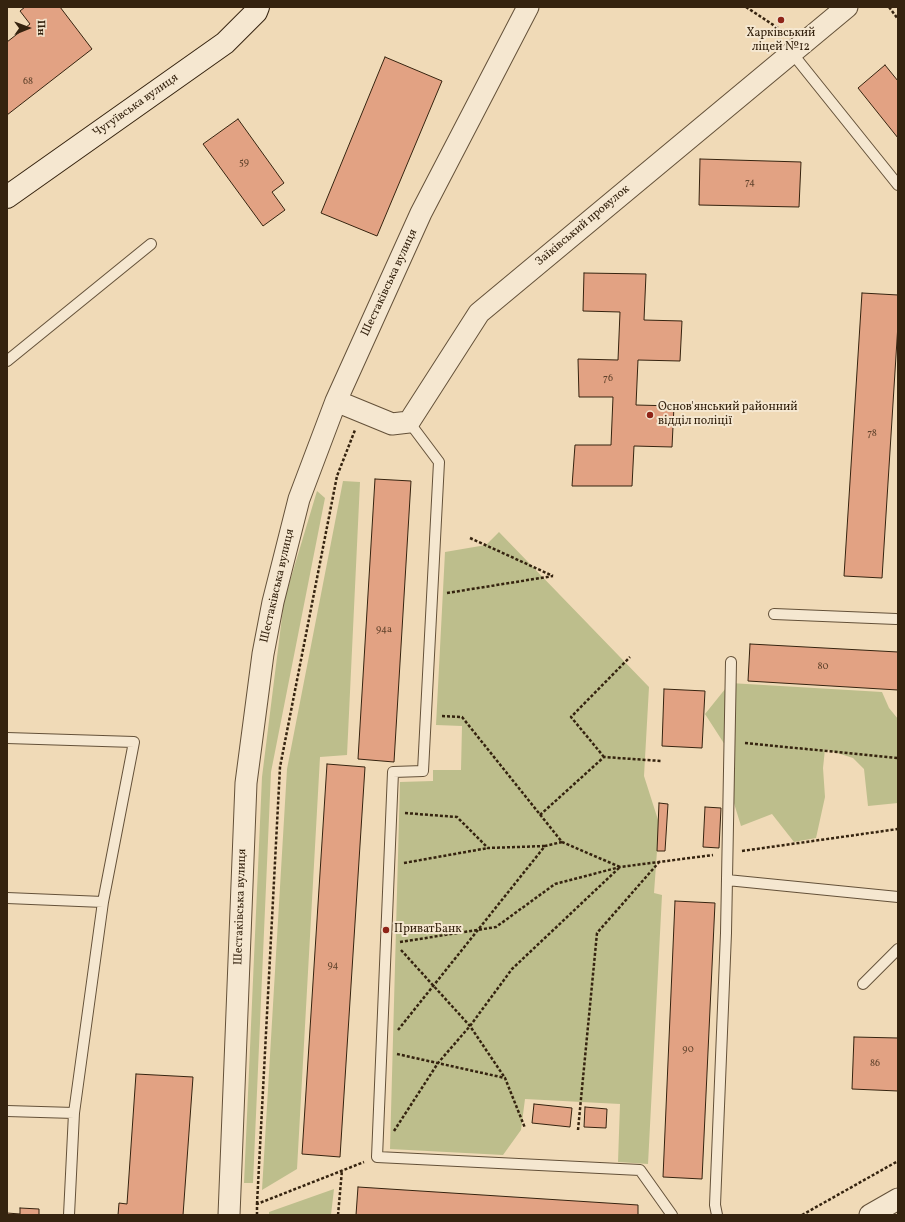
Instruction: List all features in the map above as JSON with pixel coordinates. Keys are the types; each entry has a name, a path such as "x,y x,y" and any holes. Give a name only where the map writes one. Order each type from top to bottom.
{"street":[{"name":"Чугуївська вулиця","path":"7,197 225,43 256,12 258,7"},
{"name":"Шестаківська вулиця","path":"229,1215 246,783 269,621 299,499 336,401 421,213 528,7"},
{"name":"Заїківський провулок","path":"409,422 479,313 847,7"},
{"path":"336,401 392,424 409,422"},
{"path":"870,1215 898,1198"}],"lane":[{"path":"797,48 898,185"},
{"path":"7,361 151,244"},
{"path":"409,422 438,462 423,771 392,772 378,1157 640,1170 672,1215"},
{"path":"774,614 896,619"},
{"path":"717,1215 715,1205 726,933 731,662"},
{"path":"7,738 134,742 103,902 74,1113 69,1215"},
{"path":"727,880 898,896"},
{"path":"7,898 103,902"},
{"path":"863,984 898,949"},
{"path":"7,1110 74,1113"}],"path":[{"path":"746,7 797,48"},
{"path":"889,7 898,19"},
{"path":"257,1215 280,767 337,476 362,412"},
{"path":"432,595 553,576 470,538"},
{"path":"604,757 571,717 630,657"},
{"path":"426,715 462,717 562,842 620,867"},
{"path":"730,741 898,758"},
{"path":"540,815 604,757 661,761"},
{"path":"391,812 457,817 488,848"},
{"path":"395,943 496,927 555,884 620,867 898,829"},
{"path":"389,865 488,848 545,846 562,842"},
{"path":"505,1078 382,1050 545,846"},
{"path":"578,1130 597,933 660,861"},
{"path":"258,1204 378,1157 438,1063 470,1026 512,969 620,867"},
{"path":"400,948 470,1026 505,1078 525,1128"},
{"path":"802,1215 898,1161"},
{"path":"338,1215 342,1170"}],"green space":[{"path":"343,481 360,482 347,755 320,757 297,1169 262,1190 287,769"},
{"path":"317,491 325,498 271,772 253,1183 244,1183 262,777 284,601"},
{"path":"499,532 649,687 644,776 659,823 654,893 662,895 648,1164 618,1162 620,1104 525,1099 521,1130 503,1155 390,1149 400,782 433,781 433,770 461,770 462,726 436,725 445,552 486,545"},
{"path":"730,683 882,692 889,708 898,719 898,803 868,806 864,769 853,758 825,749 823,768 825,797 816,838 794,842 772,814 741,826 733,800 725,745 705,714"},
{"path":"334,1189 331,1215 269,1215 269,1212"}],"building":[{"path":"25,7 60,7 92,49 7,115 7,42 30,24 20,11"},
{"path":"385,57 442,81 377,236 321,213"},
{"path":"885,65 898,81 898,138 858,88"},
{"path":"238,119 284,183 272,192 285,210 263,226 203,144"},
{"path":"700,159 801,162 799,207 699,205"},
{"path":"584,273 646,274 644,320 682,321 680,361 638,360 636,405 674,406 672,447 634,446 632,486 572,486 575,445 611,445 613,397 579,397 578,359 618,360 620,312 583,311"},
{"path":"862,293 898,295 898,324 882,578 844,576"},
{"path":"375,479 411,481 394,762 358,759"},
{"path":"750,644 898,652 898,690 748,681"},
{"path":"664,689 705,691 702,748 662,746"},
{"path":"327,764 365,767 340,1157 302,1154"},
{"path":"659,803 668,804 665,851 657,851"},
{"path":"705,807 721,808 719,848 703,847"},
{"path":"675,901 715,903 702,1179 663,1177"},
{"path":"854,1037 898,1038 898,1091 852,1089"},
{"path":"136,1074 193,1077 183,1215 118,1215 119,1203 127,1204"},
{"path":"534,1104 572,1108 570,1127 532,1123"},
{"path":"585,1107 607,1109 606,1128 584,1127"},
{"path":"358,1187 638,1205 638,1215 356,1215"},
{"path":"20,1208 39,1209 39,1215 7,1215 7,1213 20,1214"}],"place":[{"name":"Харківський ліцей №12","path":"781,20"},
{"name":"Основ'янський районний відділ поліції","path":"650,415"},
{"name":"ПриватБанк","path":"386,930"}]}
